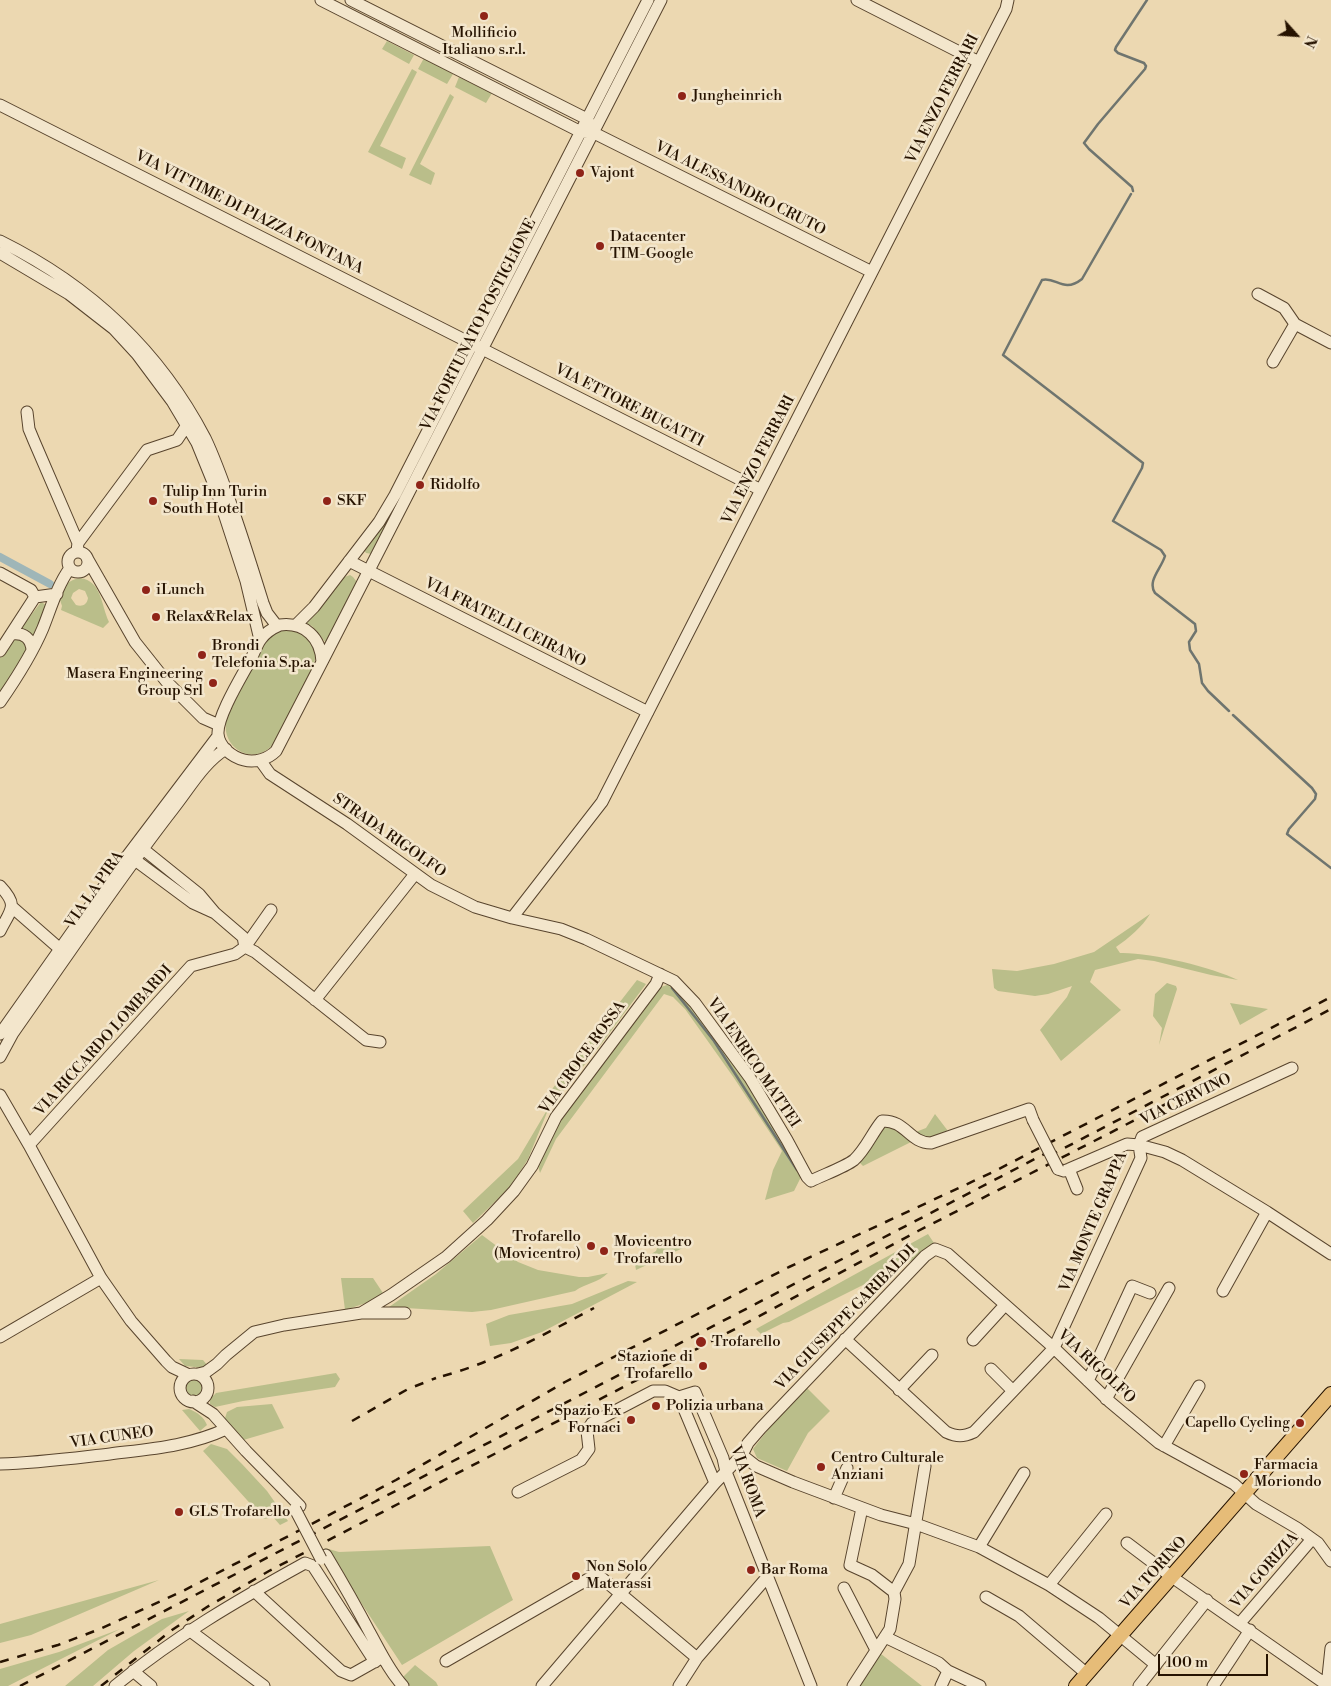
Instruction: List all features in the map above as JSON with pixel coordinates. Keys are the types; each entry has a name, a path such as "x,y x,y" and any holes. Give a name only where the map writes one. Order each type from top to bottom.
{"main road":[{"name":"VIA TORINO","path":"1076,1686 1331,1394"}],"street":[{"path":"321,0 581,132 594,133"},
{"path":"351,0 587,119 594,133"},
{"name":"VIA FORTUNATO POSTIGLIONE","path":"479,346 587,119 648,0"},
{"name":"VIA FORTUNATO POSTIGLIONE","path":"260,760 271,756 280,746 370,572 410,480 479,346 594,133 661,0"},
{"path":"857,0 979,62"},
{"name":"VIA ENZO FERRARI","path":"512,918 602,802 1006,9 1008,0"},
{"path":"478,80 485,68"},
{"name":"VIA VITTIME DI PIAZZA FONTANA","path":"0,105 479,346"},
{"name":"VIA ALESSANDRO CRUTO","path":"594,133 872,272"},
{"path":"0,241 42,264 74,285 119,322 144,349 180,396 205,439 219,471 263,603 267,613 277,626"},
{"path":"0,253 69,294 114,329 137,354 172,401 197,443 217,492 246,581 260,640 277,626 296,625 303,628 313,637 320,647 322,662"},
{"path":"1258,294 1284,308 1295,324 1331,343"},
{"path":"1273,362 1295,324"},
{"name":"VIA ETTORE BUGATTI","path":"479,346 761,490"},
{"path":"0,702 32,650 63,578 75,570 87,566 29,429 27,412"},
{"path":"104,587 90,575 75,570 67,562 69,556 81,551 147,450 177,440 187,425"},
{"name":"VIA FORTUNATO POSTIGLIONE","path":"296,625 314,607 410,480"},
{"path":"81,551 135,642 166,681 203,718 219,730 226,749 232,755 246,761 260,760"},
{"name":"VIA FRATELLI CEIRANO","path":"349,561 648,712"},
{"path":"0,572 31,590 35,598"},
{"path":"0,651 35,598 57,594"},
{"path":"13,634 19,633 27,636 32,650"},
{"name":"VIA LA PIRA","path":"0,1034 219,730 224,712 260,640"},
{"name":"VIA LA PIRA","path":"0,1057 14,1033 143,849 207,765 226,749"},
{"name":"STRADA RIGOLFO","path":"260,760 270,774 347,824 430,885 475,907 512,918"},
{"path":"143,849 193,903 215,913 243,937 245,947 255,952 366,1040 380,1042"},
{"path":"135,860 176,883"},
{"path":"315,1000 415,874"},
{"path":"0,886 12,901 12,907 0,931"},
{"path":"12,907 60,949"},
{"name":"VIA RICCARDO LOMBARDI","path":"29,1145 192,966 235,954 245,947 271,910"},
{"name":"VIA ENRICO MATTEI","path":"512,918 561,929 674,981 696,1003 750,1078 811,1181 852,1161 863,1150 882,1121 891,1121 903,1127 917,1140 931,1143 1031,1114 1064,1169"},
{"name":"VIA CROCE ROSSA","path":"193,1374 206,1372 218,1364 254,1332 284,1325 361,1313 446,1257 487,1220 514,1191 532,1166 556,1117 656,984 660,974"},
{"name":"VIA CERVINO","path":"1064,1169 1127,1144 1139,1145 1142,1137 1292,1068"},
{"path":"0,1095 101,1278 131,1321 172,1367 184,1398 193,1401 213,1414 297,1507 323,1557 348,1590 362,1617 379,1659"},
{"name":"VIA MONTE GRAPPA","path":"899,1390 946,1432 957,1437 966,1436 974,1432 1054,1348 1141,1158 1139,1145 1165,1152 1182,1160 1331,1254"},
{"path":"1064,1169 1077,1189"},
{"path":"1223,1291 1267,1212"},
{"name":"VIA RIGOLFO","path":"935,1249 948,1254 1054,1348 1106,1399 1164,1446 1234,1484 1256,1504 1312,1539 1331,1561"},
{"name":"VIA GIUSEPPE GARIBALDI","path":"542,1686 715,1483 742,1455 748,1443 925,1256 935,1249"},
{"path":"0,1337 101,1278"},
{"path":"1088,1381 1132,1286 1150,1294"},
{"path":"1106,1399 1169,1288"},
{"path":"974,1340 1005,1305"},
{"path":"361,1313 405,1313"},
{"path":"845,1339 899,1390 932,1355"},
{"name":"VIA CROCE ROSSA","path":"206,1392 218,1364"},
{"path":"172,1367 205,1379 206,1392 213,1414"},
{"path":"991,1369 1013,1391"},
{"path":"180,1385 185,1377 193,1374"},
{"path":"1164,1446 1198,1386"},
{"path":"518,1492 581,1460 589,1449 587,1431 592,1423 653,1391 665,1392 679,1397"},
{"path":"193,1401 198,1401 206,1392"},
{"name":"VIA ROMA","path":"715,1483 679,1397 695,1392 723,1458 726,1472 811,1686"},
{"name":"VIA CUNEO","path":"0,1464 44,1462 127,1452 195,1441 226,1429"},
{"path":"742,1455 756,1466 834,1498 979,1546 1049,1585 1099,1618 1156,1665"},
{"path":"853,1686 890,1629 895,1599 894,1592 909,1564 925,1466"},
{"path":"834,1498 847,1468"},
{"path":"979,1546 1024,1473"},
{"path":"862,1508 850,1565 872,1575 894,1592"},
{"path":"1049,1585 1106,1514"},
{"name":"VIA GORIZIA","path":"1213,1686 1245,1626 1312,1539"},
{"path":"1127,1543 1327,1686"},
{"path":"115,1686 189,1630 305,1563 312,1566 379,1659 403,1686"},
{"path":"446,1661 597,1574 697,1658"},
{"path":"679,1686 697,1658 768,1576"},
{"path":"844,1588 876,1650"},
{"path":"254,1591 341,1671 351,1675 379,1659"},
{"path":"986,1597 1019,1616 1087,1674"},
{"path":"1139,1686 1207,1600"},
{"path":"189,1630 264,1686"},
{"path":"885,1637 939,1663 948,1671 980,1686"},
{"path":"1327,1686 1331,1648"},
{"path":"133,1671 151,1686"},
{"path":"941,1686 948,1671"}],"green space":[{"path":"387,41 414,55 409,64 382,49"},
{"path":"424,58 453,74 447,84 418,69"},
{"path":"412,69 417,72 380,146 406,158 402,169 368,152"},
{"path":"459,77 492,93 486,103 455,87"},
{"path":"450,94 454,97 420,164 435,173 431,185 409,175"},
{"path":"408,483 372,554 366,553 364,550"},
{"path":"350,575 357,582 326,643 312,626 306,624 342,578"},
{"path":"80,578 93,584 100,595 109,622 103,628 61,610 62,606 59,597 66,584","holes":["79,589 85,591 88,598 87,602 82,606 76,605 71,598 73,593"]},
{"path":"41,602 48,606 34,639 19,631"},
{"path":"282,630 292,630 305,636 311,642 315,649 314,665 275,742 267,750 258,754 249,754 233,746 228,738 226,728 227,717 266,640"},
{"path":"23,638 28,649 0,696 0,658 13,640"},
{"path":"1150,914 1135,932 1116,947 1120,953 1147,955 1180,961 1213,970 1238,980 1138,959 1095,970 1090,982 1121,1010 1061,1061 1040,1030 1067,997 1072,986 1035,996 998,991 994,988 992,969 1017,971 1054,964 1094,952"},
{"path":"637,980 646,984 548,1110 528,1159 511,1186 473,1223 463,1211 518,1159 547,1110 542,1102"},
{"path":"673,983 692,1002 765,1112 801,1177 794,1191 765,1200 773,1170 782,1151 734,1078 685,1009 673,997 664,994 556,1139 540,1173 538,1166 558,1124 661,987"},
{"path":"1167,983 1176,986 1177,989 1159,1045 1162,1028 1153,1016 1155,994"},
{"path":"1230,1003 1268,1009 1240,1025"},
{"path":"935,1114 948,1131 932,1140 913,1133 926,1128"},
{"path":"884,1125 899,1131 911,1142 863,1166 859,1162"},
{"path":"928,1234 934,1243 917,1258 789,1322 761,1334 756,1329"},
{"path":"482,1235 518,1262 538,1270 579,1277 608,1273 575,1291 491,1310 472,1312 389,1307 436,1274"},
{"path":"660,1240 683,1248 636,1270 635,1264 656,1251"},
{"path":"341,1278 373,1278 383,1293 369,1302 345,1310"},
{"path":"628,1281 637,1282 542,1332 511,1343 490,1346 486,1324 509,1315 572,1304"},
{"path":"179,1359 203,1360 208,1366 205,1368 185,1366"},
{"path":"336,1373 340,1379 335,1387 215,1407 210,1404 210,1399 216,1393"},
{"path":"191,1380 197,1380 202,1385 200,1394 191,1396 186,1391 186,1385"},
{"path":"806,1387 830,1411 808,1433 787,1471 757,1458 753,1449 784,1409"},
{"path":"272,1404 284,1428 240,1441 224,1421 227,1412 237,1407"},
{"path":"189,1409 200,1415 206,1422 207,1425 200,1431 182,1410"},
{"path":"211,1444 227,1449 242,1464 267,1491 288,1521 280,1525 273,1517 264,1519 203,1451"},
{"path":"490,1546 513,1600 402,1665 325,1548 339,1552"},
{"path":"159,1580 31,1635 0,1643 0,1624"},
{"path":"189,1611 134,1651 93,1686 65,1686 108,1650 162,1619"},
{"path":"120,1629 8,1686 0,1686 0,1669 59,1652"},
{"path":"876,1650 922,1686 853,1686"},
{"path":"415,1665 436,1682 438,1686 410,1686 402,1678"}],"waterway":[{"path":"1133,191 1132,187 1084,143 1145,69 1144,63 1118,53 1115,50 1147,0"},
{"path":"1131,194 1082,279 1070,285 1047,279 1042,280 1003,355 1143,463 1113,521 1161,550 1165,556 1154,579 1153,588 1155,593 1195,624 1196,631 1189,642 1190,650 1199,664 1202,683 1229,711"},
{"path":"0,557 50,584"},
{"path":"1233,715 1312,788 1316,794 1315,799 1289,829 1287,834 1331,868"},
{"path":"672,988 714,1041 797,1170"}],"railway":[{"path":"0,1662 58,1645 100,1629 183,1591 396,1480 565,1382 789,1267 993,1172 1331,997"},
{"path":"1049,1156 1331,1009"},
{"path":"101,1686 172,1630 269,1571 1207,1081"},
{"path":"20,1686 1054,1149"},
{"path":"443,1376 502,1355 594,1308"},
{"path":"352,1421 408,1389 436,1378"}],"place":[{"name":"Mollificio Italiano s.r.l.","path":"484,16"},
{"name":"Jungheinrich","path":"682,96"},
{"name":"Vajont","path":"580,173"},
{"name":"Datacenter TIM-Google","path":"600,246"},
{"name":"Ridolfo","path":"420,485"},
{"name":"Tulip Inn Turin South Hotel","path":"153,501"},
{"name":"SKF","path":"327,501"},
{"name":"iLunch","path":"146,590"},
{"name":"Relax&Relax","path":"156,617"},
{"name":"Brondi Telefonia S.p.a.","path":"202,655"},
{"name":"Masera Engineering Group Srl","path":"213,683"},
{"name":"Trofarello (Movicentro)","path":"591,1246"},
{"name":"Movicentro Trofarello","path":"604,1251"},
{"name":"Trofarello","path":"701,1342"},
{"name":"Stazione di Trofarello","path":"703,1366"},
{"name":"Polizia urbana","path":"656,1406"},
{"name":"Spazio Ex Fornaci","path":"631,1420"},
{"name":"Capello Cycling","path":"1300,1423"},
{"name":"Centro Culturale Anziani","path":"821,1467"},
{"name":"Farmacia Moriondo","path":"1244,1474"},
{"name":"GLS Trofarello","path":"179,1512"},
{"name":"Bar Roma","path":"751,1570"},
{"name":"Non Solo Materassi","path":"576,1576"}]}
